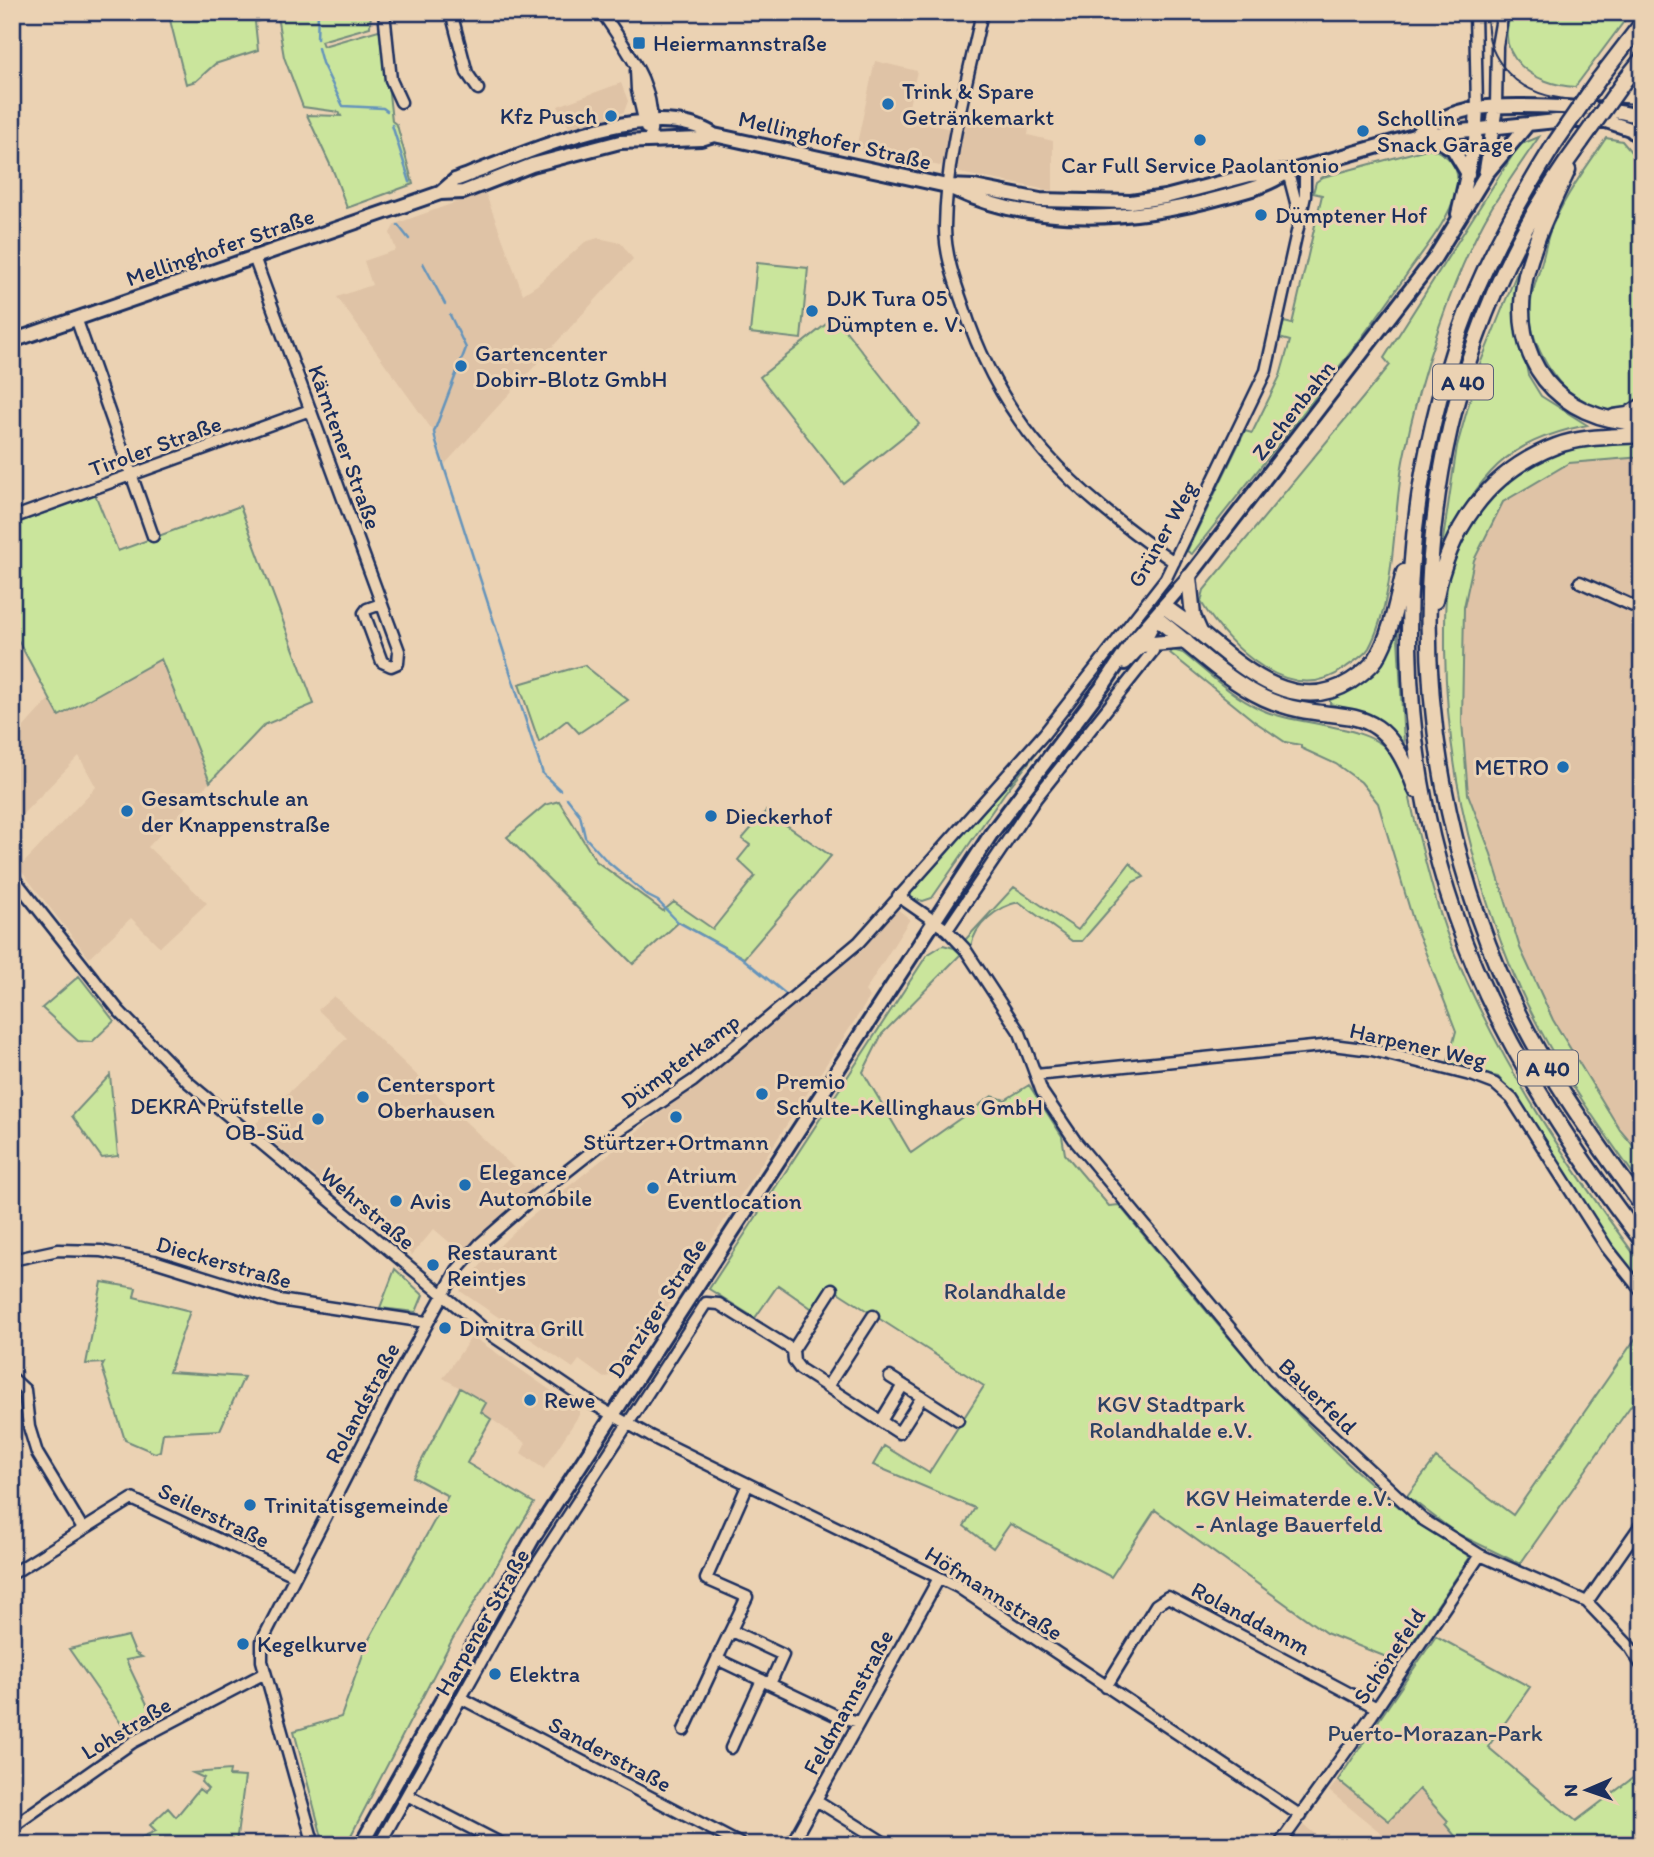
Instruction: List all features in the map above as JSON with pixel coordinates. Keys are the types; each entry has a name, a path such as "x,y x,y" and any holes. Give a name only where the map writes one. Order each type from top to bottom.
{"highway":[{"name":"A 40","path":"1642,23 1598,79 1515,207 1462,327 1430,438 1413,540 1409,596 1411,692 1418,761 1433,837 1450,898 1475,967 1507,1034 1541,1095 1594,1177 1642,1241"},
{"name":"A 40","path":"1642,59 1551,182 1518,243 1478,336 1463,383 1441,477 1433,530 1427,647 1442,780 1478,918 1511,997 1545,1064 1642,1206"},
{"path":"1581,142 1543,223 1526,275 1521,313 1525,340 1535,365 1550,386 1569,404 1602,419 1642,423"},
{"path":"1602,419 1628,415 1642,406"},
{"path":"1427,647 1448,552 1462,523 1498,479 1528,458 1558,445 1642,435"},
{"path":"1161,612 1200,633 1243,668 1268,684 1293,693 1320,693 1341,688 1376,659 1391,622 1413,540"},
{"path":"1189,577 1193,616 1200,633"},
{"path":"1161,612 1186,641 1247,689 1287,706 1362,719 1379,728 1397,745 1407,763 1433,837"},
{"path":"1148,648 1186,641"}],"main road":[{"name":"Zechenbahn","path":"963,877 1010,807 1105,684 1133,641 1161,612 1376,338 1456,223 1485,176 1496,107"},
{"name":"Mellinghofer Straße","path":"1414,136 1425,127 1477,108 1614,109 1642,118"},
{"name":"Zechenbahn","path":"1456,223 1468,174 1477,108"},
{"name":"Mellinghofer Straße","path":"440,193 454,180 527,153 596,131 649,122 682,123 704,128 714,135 947,186 972,198 1059,216 1123,216 1194,205 1268,185 1287,172 1414,136 1432,136 1476,127 1556,121 1614,124 1630,129 1642,139"},
{"path":"1485,176 1528,124"},
{"name":"Mellinghofer Straße","path":"12,341 440,193 463,192 532,165 576,152 650,138 701,139 714,135"},
{"path":"1432,136 1453,149 1468,174"},
{"name":"Zechenbahn","path":"1105,684 1148,648 1161,612"},
{"name":"Danziger Straße","path":"360,1845 533,1538 963,877"}],"street":[{"path":"384,12 391,80 401,102"},
{"path":"451,12 467,73 478,89"},
{"path":"602,12 636,70 646,80 650,138"},
{"path":"982,12 947,186 946,246 955,282 980,351 1015,417 1044,453 1085,496 1174,562"},
{"path":"1475,12 1477,108"},
{"path":"1496,107 1497,46 1503,12"},
{"name":"Grüner Weg","path":"938,851 1044,733 1121,638 1174,562 1266,371 1306,189 1305,167"},
{"name":"Grüner Weg","path":"1287,172 1300,218"},
{"name":"Kärntener Straße","path":"254,257 399,651 396,664 388,666 382,663 364,613 367,609 381,604"},
{"path":"76,318 153,536"},
{"name":"Tiroler Straße","path":"12,518 310,410"},
{"path":"1580,582 1642,610"},
{"name":"Zechenbahn","path":"947,930 1036,798 1148,648"},
{"name":"Dümpterkamp","path":"441,1295 468,1258 528,1202 618,1131 692,1081 843,957 938,851"},
{"name":"Wehrstraße","path":"12,876 119,1011 189,1083 490,1334 613,1415"},
{"name":"Bauerfeld","path":"898,895 947,930 965,949 1020,1032 1049,1102 1083,1150 1259,1366 1422,1519 1480,1555 1587,1601 1630,1647 1642,1666"},
{"name":"Harpener Weg","path":"1036,1075 1332,1045 1372,1050 1474,1076 1495,1084 1512,1099 1606,1248 1642,1292"},
{"name":"Dieckerstraße","path":"12,1260 58,1250 101,1251 154,1261 279,1300 426,1322"},
{"path":"832,1289 793,1350 796,1365 899,1433 922,1397"},
{"name":"Rolandstraße","path":"314,1845 265,1673 262,1641 441,1295"},
{"name":"Danziger Straße","path":"628,1423 703,1307 710,1302 719,1304 793,1350"},
{"path":"827,1387 873,1316"},
{"path":"890,1377 958,1420"},
{"path":"12,1378 20,1382 25,1390 30,1435 40,1460 83,1529"},
{"path":"881,1421 903,1385"},
{"name":"Höfmannstraße","path":"613,1415 748,1485 939,1578 982,1603 1301,1816"},
{"name":"Harpener Straße","path":"379,1845 540,1559 628,1423"},
{"path":"684,1730 747,1597 706,1579 748,1485"},
{"name":"Seilerstraße","path":"12,1574 123,1503 137,1500 294,1575"},
{"path":"1587,1601 1642,1523"},
{"path":"533,1538 540,1559"},
{"name":"Schönefeld","path":"1279,1845 1377,1708 1480,1555"},
{"name":"Feldmannstraße","path":"791,1845 939,1578"},
{"name":"Rolanddamm","path":"1106,1687 1156,1605 1164,1598 1171,1597 1377,1708"},
{"path":"731,1748 783,1655 732,1631"},
{"path":"717,1659 837,1716 859,1721"},
{"name":"Lohstraße","path":"12,1827 133,1742 265,1673"},
{"name":"Sanderstraße","path":"461,1698 742,1845"},
{"path":"407,1795 504,1845"},
{"path":"816,1800 888,1845"}],"shaded area":[{"path":"875,61 917,71 906,119 951,129 944,161 940,166 856,148"},
{"path":"621,83 628,101 624,112 570,130 558,106"},
{"path":"968,108 1030,122 1028,135 1053,141 1053,191 960,173 956,167"},
{"name":"Gartencenter Dobirr-Blotz GmbH","path":"485,192 523,294 537,285 585,242 598,238 621,243 633,259 445,464 436,435 337,297 372,285 364,261 396,250 390,233 395,224"},
{"path":"1642,457 1642,1156 1620,1130 1553,1020 1520,948 1491,854 1468,794 1462,722 1464,607 1474,560 1503,502 1569,463"},
{"name":"Gesamtschule an der Knappenstraße","path":"161,658 210,782 148,847 207,903 160,947 131,918 89,958 19,868 96,787 79,756 12,825 12,740 50,698 60,715"},
{"path":"896,908 910,919 865,991 870,997 622,1377 616,1373 604,1378 579,1360 573,1368 460,1291 484,1261 522,1224 861,951"},
{"path":"334,996 534,1187 462,1253 434,1229 412,1255 253,1126 347,1038 318,1010"},
{"path":"472,1336 579,1410 579,1415 544,1469 521,1453 526,1443 481,1412 486,1403 443,1378"},
{"path":"1338,1780 1389,1821 1419,1788 1448,1821 1446,1825 1456,1837 1451,1845 1396,1845 1329,1791"},
{"path":"1304,1825 1328,1845 1288,1845"}],"green space":[{"path":"168,12 371,12 370,27 321,41 323,46 382,29 392,121 397,125 413,184 347,208 307,115 341,116 339,112 303,107 284,57 277,16 255,22 258,50 215,64 196,81 186,84"},
{"path":"1512,12 1631,12 1575,87 1545,81 1521,66 1508,42 1507,28"},
{"path":"1539,137 1477,234 1451,295 1428,361 1410,426 1400,478 1385,604 1369,648 1345,668 1324,679 1304,681 1283,677 1263,667 1228,637 1201,602 1204,590 1390,365 1384,358 1519,145"},
{"path":"1606,138 1622,141 1642,165 1642,396 1631,406 1616,411 1600,410 1584,404 1570,394 1547,365 1533,332 1530,317 1533,290 1554,221"},
{"path":"1430,148 1449,159 1457,176 1456,192 1441,225 1356,346 1192,554 1187,551 1245,431 1252,433 1280,376 1290,341 1279,338 1284,322 1292,324 1322,195 1313,193 1316,182 1323,177"},
{"path":"1526,250 1515,308 1528,375 1541,396 1587,425 1534,441 1498,465 1470,499 1442,546 1457,446 1480,364"},
{"path":"757,263 808,268 801,339 750,333"},
{"path":"835,317 919,424 844,484 760,377"},
{"path":"1642,443 1642,457 1569,463 1503,502 1474,560 1464,607 1462,722 1468,794 1491,854 1520,948 1553,1020 1620,1130 1642,1156 1642,1186 1553,1054 1524,997 1496,929 1472,851 1456,771 1446,689 1445,614 1450,570 1458,544 1485,504 1508,481 1533,463 1559,452"},
{"path":"95,494 118,551 240,506 314,704 264,725 210,782 161,659 59,716 12,629 12,525"},
{"path":"1397,620 1404,744 1388,729 1370,718 1330,704 1330,700 1357,686 1374,669"},
{"path":"1173,650 1183,653 1249,704 1275,715 1367,736 1382,744 1393,755 1405,779 1442,921 1472,994 1538,1114 1642,1265 1642,1285 1610,1245 1516,1098 1498,1077 1447,1065 1456,1031 1414,923 1378,803 1361,782 1336,764 1301,748 1301,745 1285,742 1254,721 1170,653"},
{"path":"584,665 628,700 579,733 567,720 539,742 519,684"},
{"path":"1070,710 1004,794 932,898 923,901 911,898 911,891"},
{"path":"559,801 596,861 663,911 674,902 713,929 755,876 738,860 750,845 742,839 766,811 831,856 744,958 679,922 633,964 507,837 545,805"},
{"path":"1130,863 1144,877 1133,882 1082,941 1072,941 1019,902 995,912 988,918 977,931 971,947 965,940 1014,887 1078,930"},
{"path":"943,945 954,948 961,954 882,1034 863,1072 911,1153 992,1096 1005,1100 1029,1085 1062,1136 1065,1154 1109,1206 1119,1205 1281,1396 1324,1441 1370,1483 1418,1522 1470,1557 1399,1662 1326,1633 1155,1510 1111,1577 1010,1524 993,1548 964,1526 975,1508 873,1465 884,1446 929,1473 984,1386 830,1287 814,1310 778,1285 755,1318 709,1289 927,955"},
{"path":"79,976 114,1021 92,1042 78,1041 42,1008"},
{"path":"110,1075 118,1156 102,1158 72,1116"},
{"path":"395,1269 423,1295 416,1312 380,1308"},
{"path":"102,1282 136,1288 134,1297 190,1311 169,1372 244,1377 220,1430 163,1433 160,1451 155,1453 125,1440 102,1367 104,1363 86,1364"},
{"path":"1642,1329 1642,1410 1632,1404 1520,1564 1456,1533 1407,1496 1436,1458 1513,1515"},
{"path":"460,1388 486,1403 481,1412 491,1419 467,1463 534,1503 452,1640 346,1845 324,1845 294,1731 341,1717 367,1643 448,1496 413,1477"},
{"path":"128,1636 135,1653 142,1657 126,1660 155,1721 129,1735 69,1649"},
{"name":"Puerto-Morazan-Park","path":"1436,1636 1530,1687 1488,1747 1576,1821 1642,1771 1642,1845 1451,1845 1456,1837 1445,1824 1448,1821 1419,1789 1389,1821 1338,1780"},
{"path":"230,1770 229,1776 245,1777 236,1843 124,1845 156,1831 150,1825 168,1808 176,1817 199,1789 204,1793 208,1789 201,1782 204,1778 193,1773"}],"waterway":[{"path":"317,39 318,12"},
{"path":"318,48 322,63 343,106 383,108 387,111"},
{"path":"392,125 410,182"},
{"path":"398,225 409,239"},
{"path":"423,263 445,304"},
{"path":"450,315 466,348 434,432 436,442 543,774 560,790"},
{"path":"567,798 580,815 585,837 606,860 648,896 658,901 678,922 741,957 787,995"}],"tram line":[{"path":"1488,12 1490,40 1497,58 1514,79 1529,89 1565,99 1642,105"}],"place":[{"name":"Heiermannstraße","path":"639,43"},
{"name":"Trink & Spare Getränkemarkt","path":"888,104"},
{"name":"Kfz Pusch","path":"611,116"},
{"name":"Schollin Snack Garage","path":"1363,131"},
{"name":"Car Full Service Paolantonio","path":"1200,140"},
{"name":"Dümptener Hof","path":"1261,215"},
{"name":"DJK Tura 05 Dümpten e. V.","path":"812,311"},
{"name":"Gartencenter Dobirr-Blotz GmbH","path":"461,366"},
{"name":"METRO","path":"1563,767"},
{"name":"Gesamtschule an der Knappenstraße","path":"127,811"},
{"name":"Dieckerhof","path":"711,816"},
{"name":"Premio Schulte-Kellinghaus GmbH","path":"762,1094"},
{"name":"Centersport Oberhausen","path":"363,1097"},
{"name":"Stürtzer+Ortmann","path":"676,1117"},
{"name":"DEKRA Prüfstelle OB-Süd","path":"318,1119"},
{"name":"Elegance Automobile","path":"465,1185"},
{"name":"Atrium Eventlocation","path":"653,1188"},
{"name":"Avis","path":"396,1201"},
{"name":"Restaurant Reintjes","path":"433,1265"},
{"name":"Dimitra Grill","path":"445,1328"},
{"name":"Rewe","path":"530,1400"},
{"name":"Trinitatisgemeinde","path":"250,1505"},
{"name":"Kegelkurve","path":"243,1644"},
{"name":"Elektra","path":"495,1674"}],"park label":[{"name":"Rolandhalde","path":"1005,1291"},
{"name":"KGV Stadtpark Rolandhalde e.V.","path":"1171,1417"},
{"name":"KGV Heimaterde e.V. - Anlage Bauerfeld","path":"1289,1511"}]}
